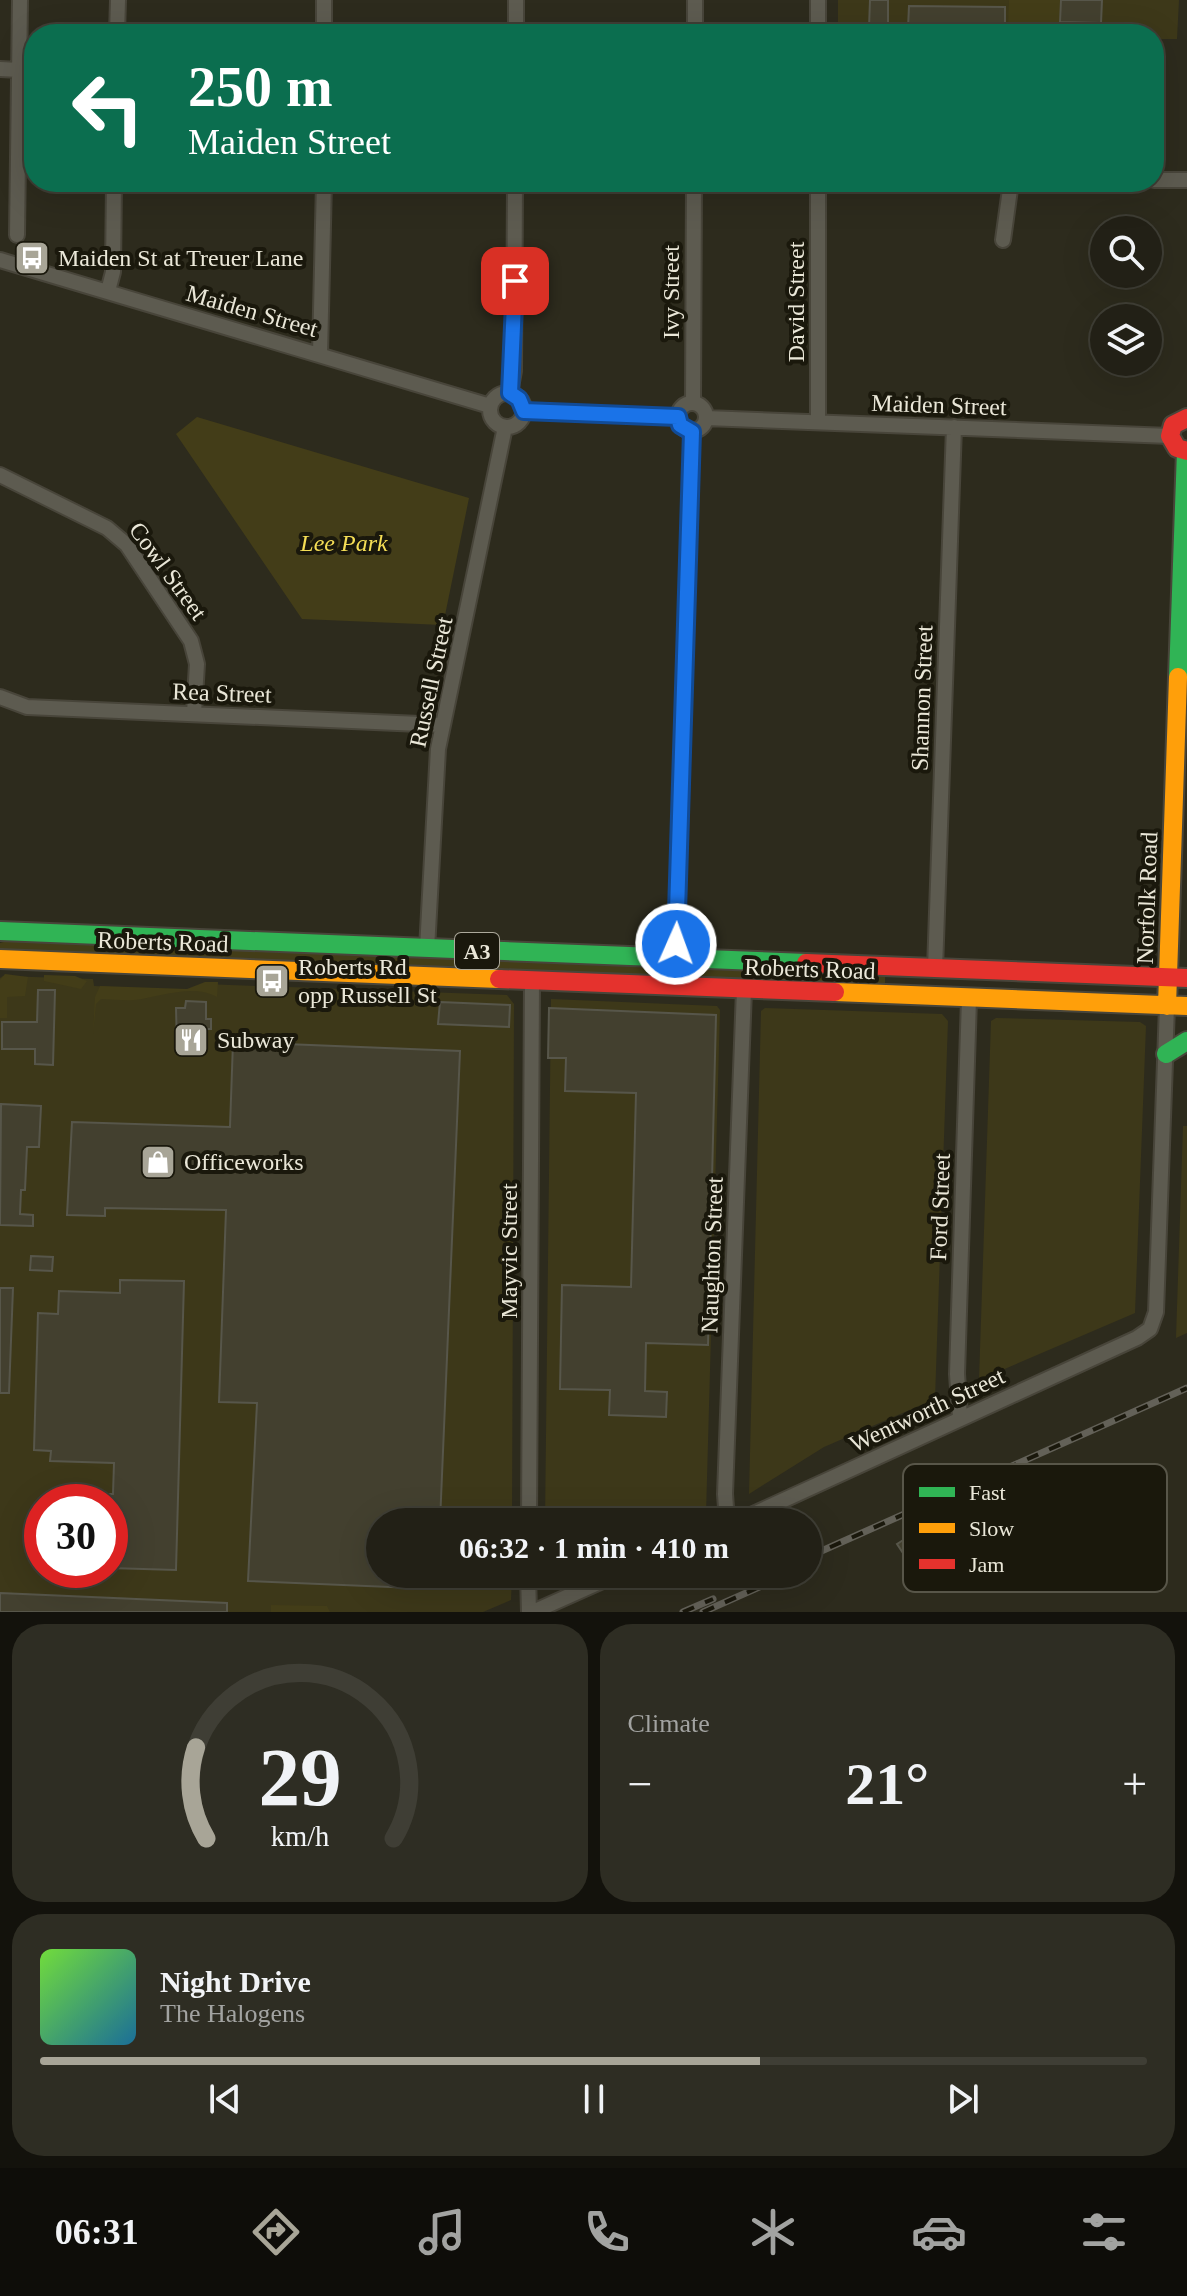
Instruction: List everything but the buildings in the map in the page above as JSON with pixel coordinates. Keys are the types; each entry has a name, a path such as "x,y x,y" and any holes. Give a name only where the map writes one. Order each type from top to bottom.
{"main road":[{"path":"1186,451 1177,448 1170,436 1173,425 1187,418"},
{"name":"Norfolk Road","path":"1167,1006 1178,978 1186,451"},
{"name":"Roberts Road","path":"0,931 1178,978"},
{"name":"Roberts Road","path":"0,959 1187,1006"},
{"path":"1166,1054 1187,1041"}],"street":[{"path":"17,235 20,0"},
{"path":"117,24 118,0"},
{"path":"324,0 324,24"},
{"path":"516,0 516,24"},
{"path":"695,0 695,24"},
{"path":"818,0 818,24"},
{"path":"0,69 19,70"},
{"path":"1164,180 1187,180"},
{"path":"108,291 113,272 114,192"},
{"path":"320,354 324,192"},
{"path":"510,393 514,371 515,192"},
{"name":"Ivy Street","path":"693,403 694,192"},
{"name":"David Street","path":"818,192 818,422"},
{"path":"1003,240 1010,192"},
{"name":"Maiden Street","path":"0,260 490,406"},
{"path":"510,393 519,399 524,411 518,423 505,427 493,420 490,406 498,395 510,393"},
{"path":"693,403 701,406 706,418 700,429 692,432 680,425 678,417 684,405 693,403"},
{"path":"524,411 678,417"},
{"name":"Maiden Street","path":"706,418 1170,436"},
{"name":"Russell Street","path":"427,949 434,781 505,427"},
{"name":"Shannon Street","path":"935,969 954,427"},
{"path":"676,959 692,432"},
{"name":"Cowl Street","path":"0,475 107,528 127,545 191,641 197,664 194,713"},
{"name":"Rea Street","path":"0,697 27,707 443,725"},
{"name":"Mayvic Street","path":"529,1508 532,981"},
{"name":"Naughton Street","path":"726,1508 744,990"},
{"name":"Ford Street","path":"960,1417 957,1374 969,999"},
{"name":"Norfolk Road","path":"1137,1338 1150,1329 1156,1312 1167,1006"},
{"name":"Wentworth Street","path":"766,1508 1137,1338"},
{"path":"529,1588 531,1612 586,1588"}],"shaded area":[{"path":"838,0 1179,0 1177,39 1164,39 1164,24 838,24"},
{"path":"0,978 93,979 94,986 196,991 204,984 507,995 514,1004 512,1508 366,1508 366,1588 511,1588 511,1600 483,1612 0,1612"},
{"path":"551,999 717,1006 720,1010 706,1508 545,1508"},
{"path":"765,1008 942,1014 948,1021 935,1399 824,1447 749,1494 761,1011"},
{"path":"996,1018 1140,1022 1146,1026 1135,1313 979,1380 991,1021"},
{"path":"1183,1126 1187,1126 1187,1333 1176,1338"}],"green space":[{"path":"1009,0 1060,0 1059,24 1008,24"},
{"name":"Lee Park","path":"197,417 469,498 443,625 302,619 176,434"},
{"path":"0,943 885,977 885,986 0,949"},
{"path":"5,974 28,977 25,996 7,997 7,1018 0,1018 0,980"},
{"path":"44,975 75,976 87,981 81,989 44,981"},
{"path":"205,982 218,982 217,997 187,991 134,1000 101,999 96,1004 93,1034 95,997 100,986 187,989"},
{"path":"271,1605 327,1606 330,1612 271,1612"}],"railway":[{"path":"1017,1464 1187,1388"},
{"path":"822,1551 903,1515"},
{"path":"703,1612 757,1588"},
{"path":"683,1612 713,1599"}],"traffic: fast":[{"path":"1178,677 1186,451"},
{"path":"0,931 806,963"},
{"path":"1166,1054 1187,1041"}],"traffic: slow":[{"path":"1167,1006 1178,677"},
{"path":"0,959 499,979"},
{"path":"835,992 1187,1006"}],"traffic: jam":[{"path":"1187,418 1173,425 1170,436 1177,448 1187,451"},
{"path":"806,963 1187,978"},
{"path":"499,979 835,992"}],"place":[{"name":"Maiden St at Treuer Lane","path":"32,258"},
{"name":"Roberts Rd opp Russell St","path":"272,981"},
{"name":"Subway","path":"191,1040"},
{"name":"Officeworks","path":"158,1162"}],"route":[{"path":"515,281 514,371 510,393 519,399 524,411 678,417 683,429 692,432 676,944"}]}
